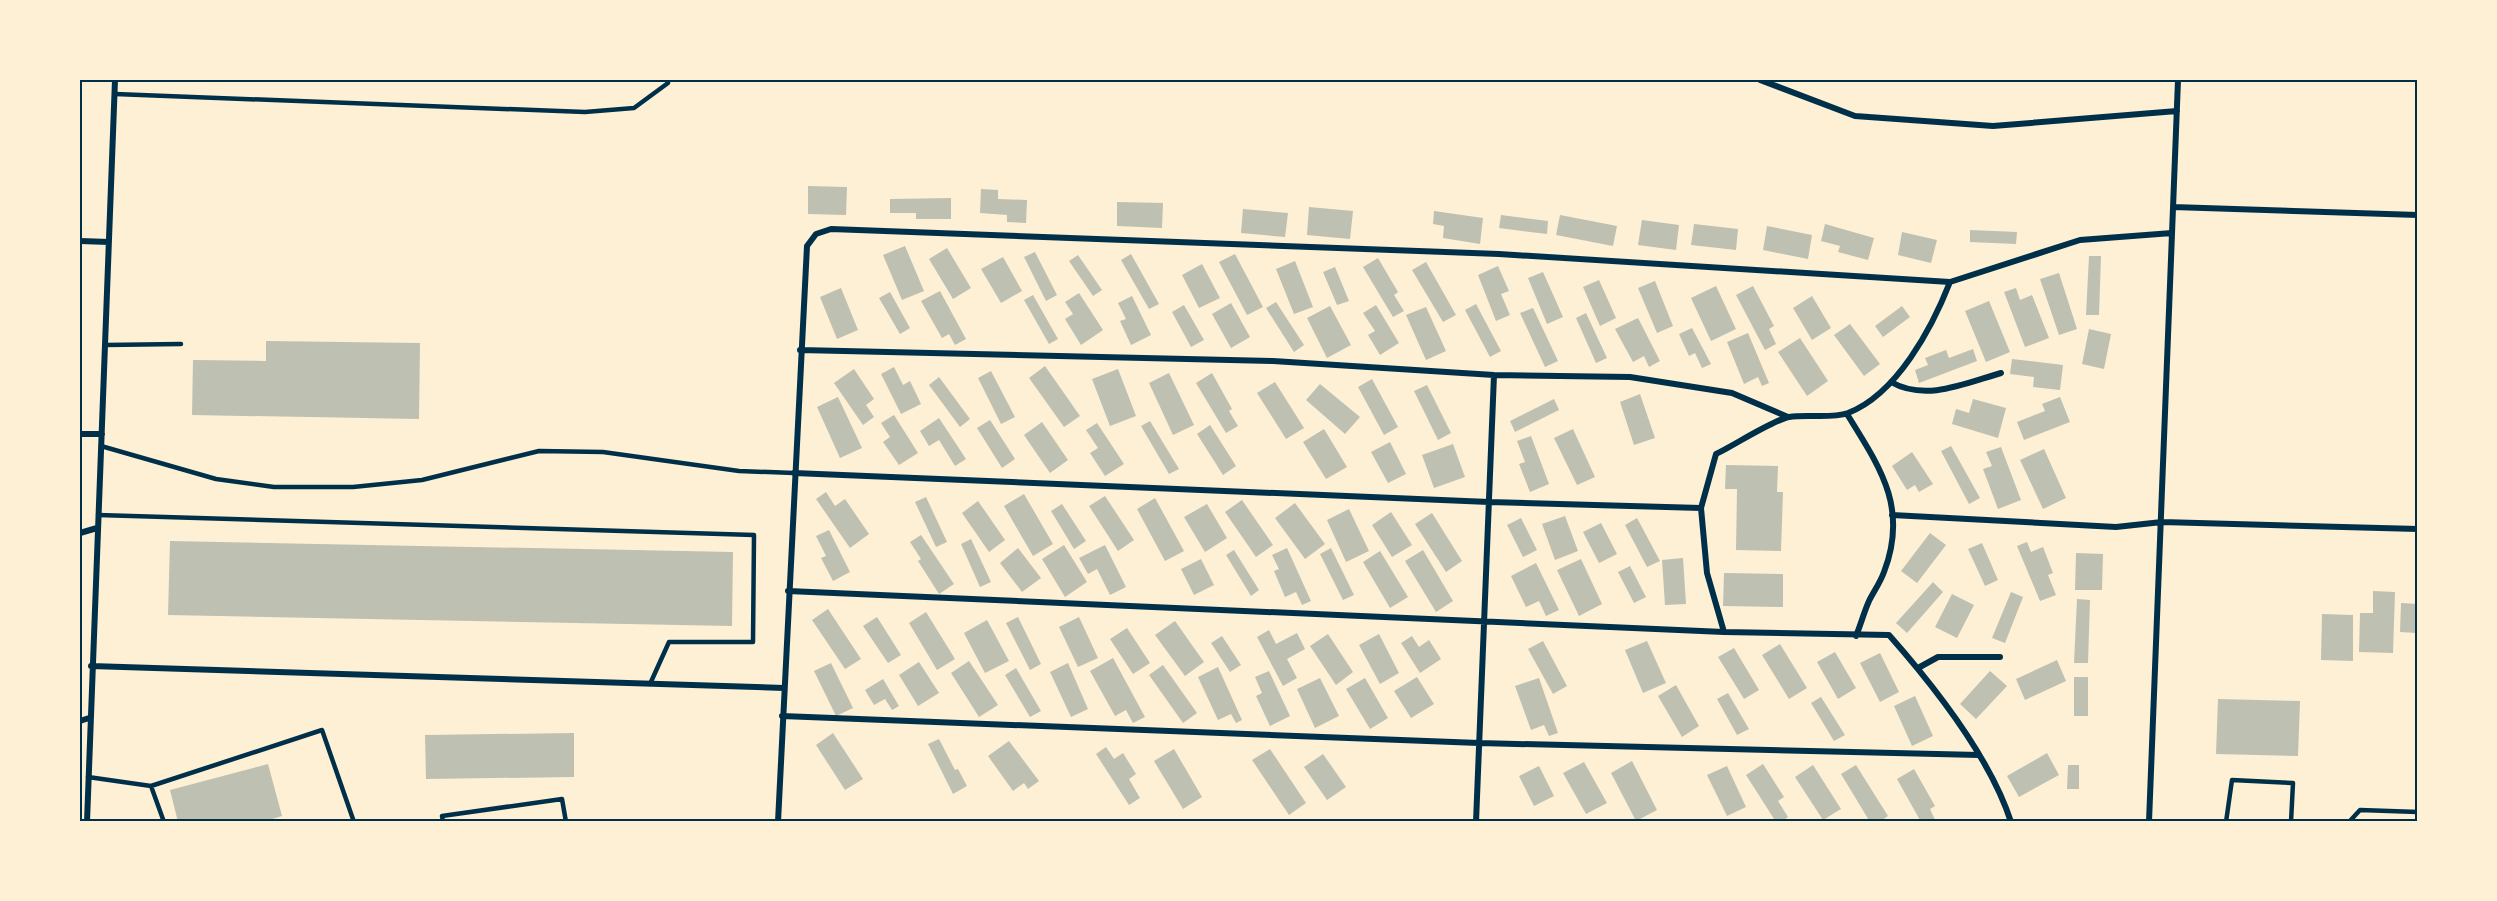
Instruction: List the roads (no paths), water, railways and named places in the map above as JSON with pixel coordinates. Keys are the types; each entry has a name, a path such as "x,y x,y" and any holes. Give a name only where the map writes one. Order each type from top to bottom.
{"street":[{"path":"87,822 89,718 115,80"},
{"path":"1760,80 1855,116 1993,126 2177,111"},
{"path":"2149,822 2178,80"},
{"path":"2173,207 2418,214"},
{"path":"778,822 800,350 807,246 816,234 831,229 1499,254 1950,282 2080,240 2172,233"},
{"path":"80,241 109,242"},
{"path":"1724,632 1707,573 1701,508 1716,454 1788,417 1847,414 1869,402 1891,382 1926,334 1950,282"},
{"path":"800,350 1273,361 1494,375 1630,378 1732,393 1788,417"},
{"path":"1891,382 1902,388 1937,391 2001,373"},
{"path":"1476,822 1494,375"},
{"path":"1847,414 1879,466 1885,481 1892,515 1892,538 1885,571 1869,601 1856,636"},
{"path":"80,434 102,434"},
{"path":"794,473 1489,502 1701,508"},
{"path":"1892,515 2116,528 2162,522 2418,529"},
{"path":"80,533 97,528"},
{"path":"788,591 1724,632 1889,635 1918,668 1957,721 1979,755 2007,809 2011,822"},
{"path":"1918,668 1938,657 2000,657"},
{"path":"92,666 784,687"},
{"path":"782,716 1479,743 1979,755"},
{"path":"80,721 89,718"}],"lane":[{"path":"114,94 585,112 634,108 668,84 668,80"},
{"path":"105,345 181,344"},
{"path":"101,446 216,479 274,487 353,487 422,480 539,451 603,452 739,471 794,473"},
{"path":"98,515 754,534 753,642 669,642 650,684"},
{"path":"88,777 151,786 322,730 354,822"},
{"path":"2226,822 2232,780 2293,783 2291,822"},
{"path":"151,786 164,822"},
{"path":"443,822 442,816 562,800 566,822"},
{"path":"2349,822 2360,810 2418,812"}]}
